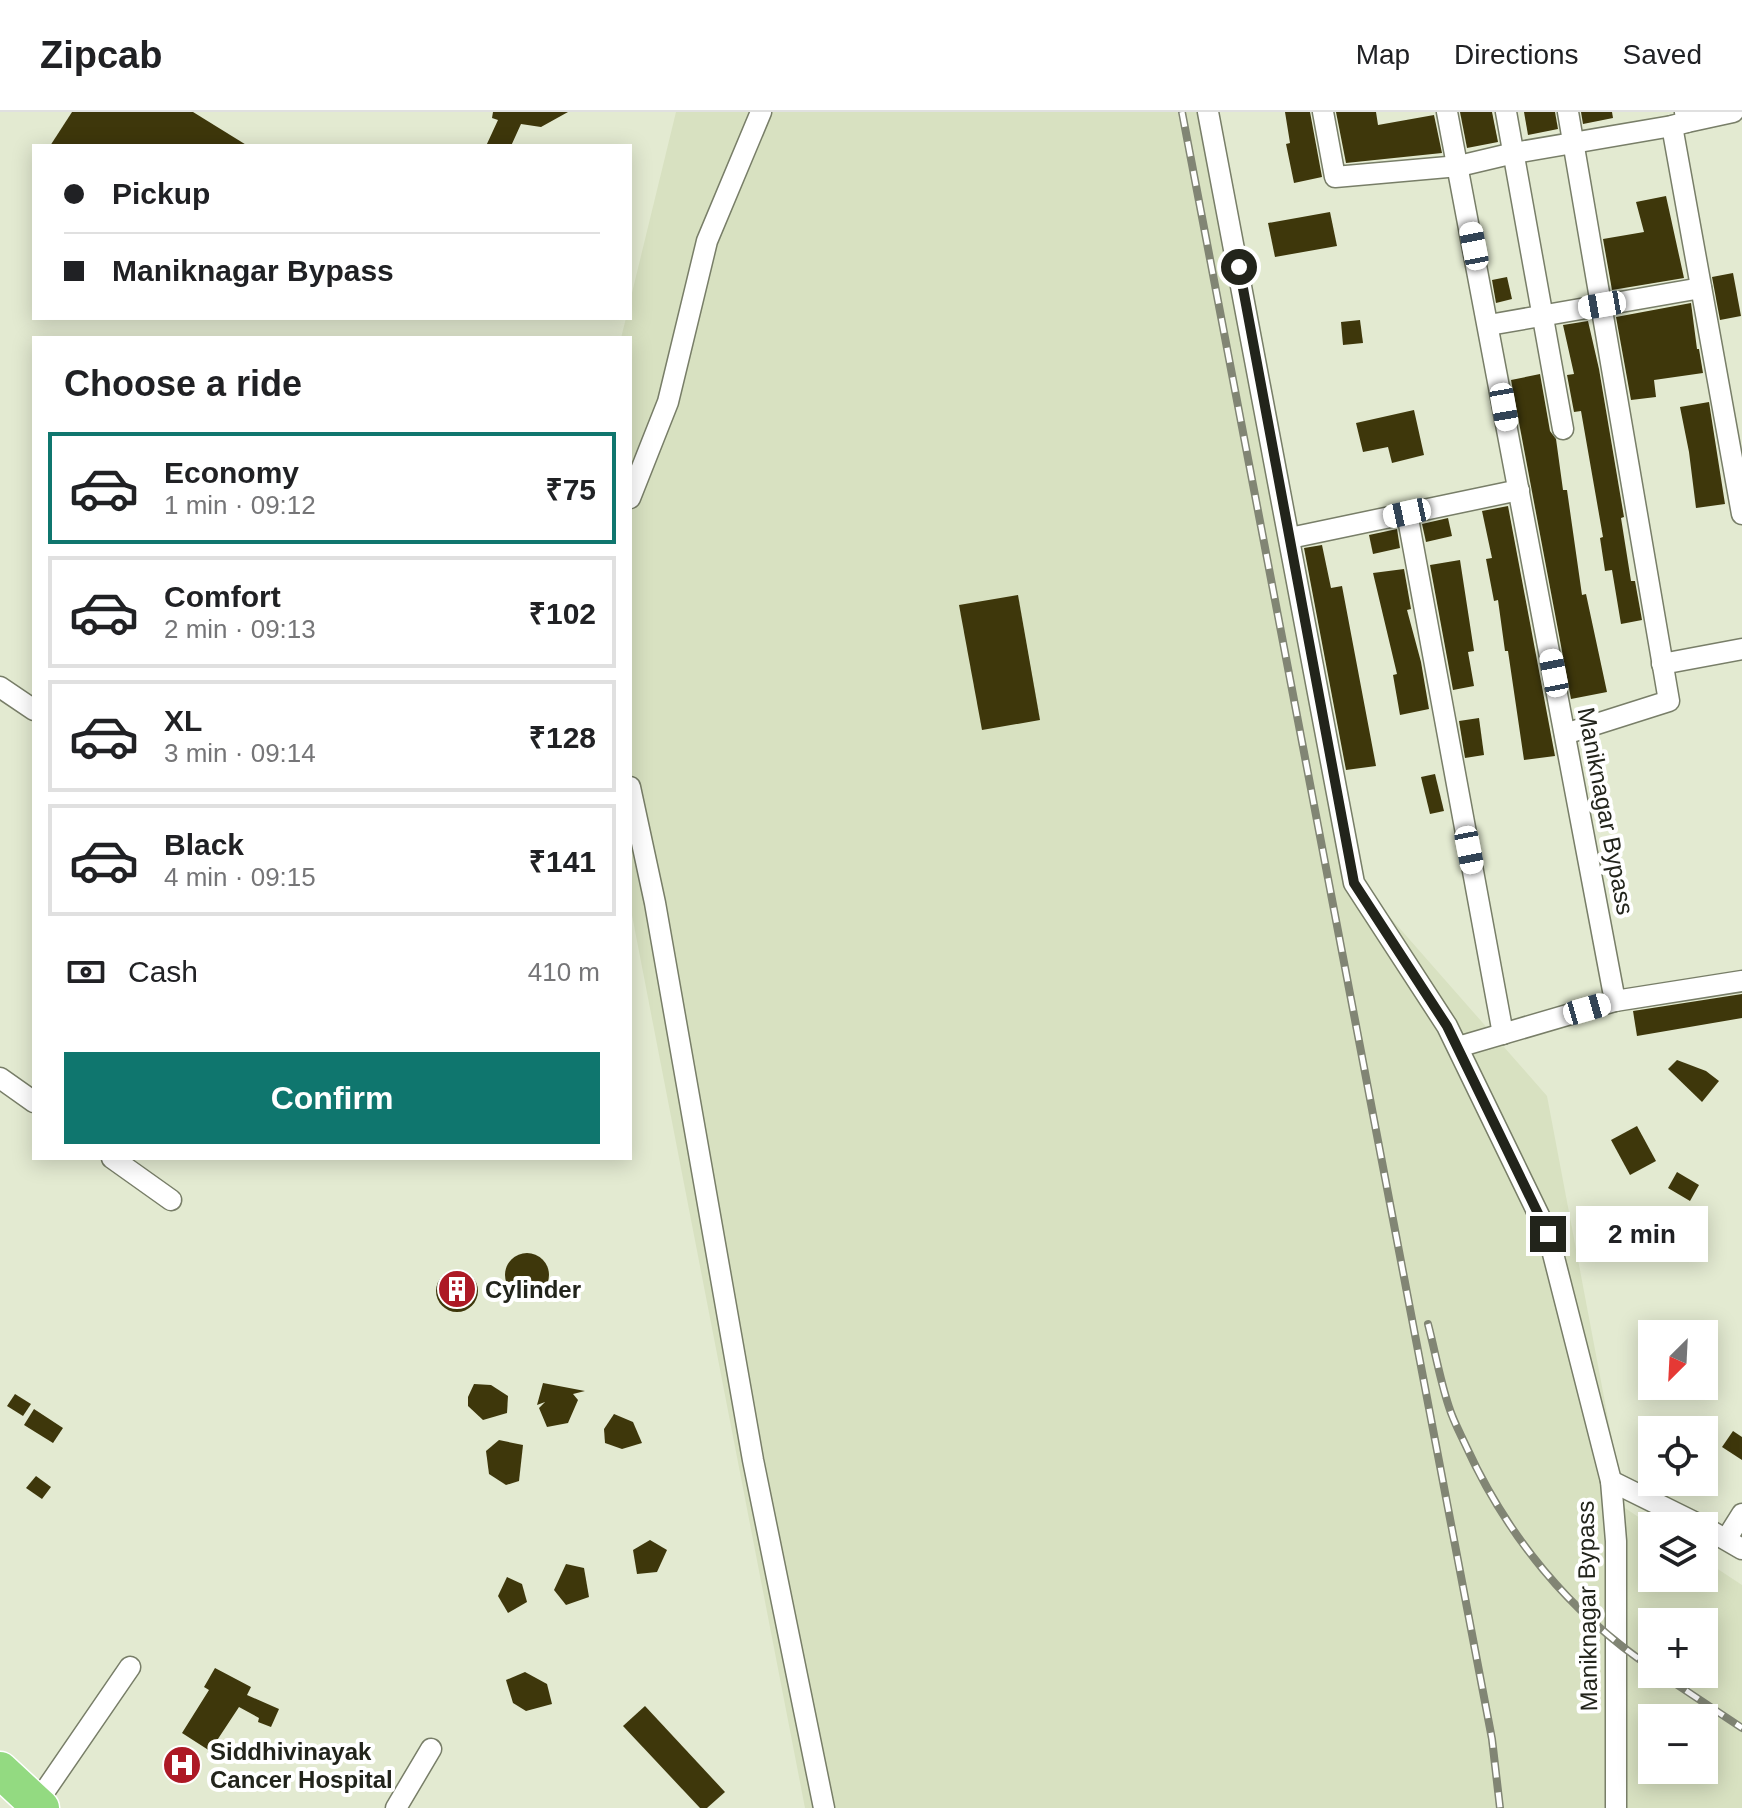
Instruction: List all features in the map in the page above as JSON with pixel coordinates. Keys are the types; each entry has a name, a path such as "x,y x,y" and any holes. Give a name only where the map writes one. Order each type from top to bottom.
{"highway":[{"path":"0,1770 29,1807"},
{"path":"0,1800 29,1807"}],"street":[{"path":"632,493 668,402 707,241 761,112"},
{"name":"Maniknagar Bypass","path":"1208,112 1354,883 1458,1047 1548,1234 1611,1481 1616,1541 1616,1808"},
{"path":"1323,112 1335,177 1459,166 1733,112"},
{"name":"Maniknagar Bypass","path":"1447,112 1615,1001"},
{"path":"1506,112 1563,429"},
{"path":"1565,734 1669,701 1568,112"},
{"path":"1681,120 1701,288 1742,514"},
{"path":"1489,325 1701,288"},
{"path":"1290,538 1519,490"},
{"path":"1407,513 1503,1034"},
{"path":"1662,664 1742,649"},
{"path":"0,687 32,709"},
{"path":"632,796 655,903 753,1460 824,1808"},
{"path":"1458,1047 1615,1001 1742,981"},
{"path":"0,1078 32,1101"},
{"path":"115,1160 171,1200"},
{"path":"1611,1481 1674,1512"},
{"path":"1734,1543 1742,1514"},
{"path":"29,1807 130,1667"},
{"path":"396,1808 431,1749"}],"shaded area":[{"path":"676,112 1219,112 1366,890 1547,1096 1625,1508 1638,1517 1638,1592 1718,1592 1718,1569 1742,1585 1742,1808 805,1808 632,915 632,336 622,336 626,320 632,320 632,293"}],"building":[{"path":"72,112 193,112 245,144 51,144"},
{"path":"493,112 568,112 541,127 521,124 512,144 487,144 498,120 492,118"},
{"path":"1285,112 1310,112 1322,177 1294,183 1286,144 1290,143"},
{"path":"1336,112 1376,112 1378,125 1434,115 1442,153 1346,163"},
{"path":"1460,112 1492,112 1498,142 1467,148"},
{"path":"1524,112 1555,112 1558,129 1528,135"},
{"path":"1581,112 1612,112 1613,118 1583,124"},
{"path":"1666,196 1684,278 1612,290 1603,239 1644,232 1636,202"},
{"path":"1330,212 1337,246 1275,257 1268,223"},
{"path":"1733,273 1741,316 1720,320 1712,277"},
{"path":"1507,277 1512,299 1496,303 1492,280"},
{"path":"1691,303 1703,373 1654,380 1656,397 1631,400 1616,317"},
{"path":"1360,320 1363,343 1343,345 1341,322"},
{"path":"1588,321 1624,517 1621,518 1631,581 1635,581 1642,620 1621,624 1612,570 1605,571 1600,538 1603,537 1581,411 1574,412 1567,375 1574,374 1563,325"},
{"path":"1540,374 1550,431 1556,439 1563,490 1567,490 1582,595 1586,594 1607,692 1571,699 1511,380"},
{"path":"1709,402 1725,504 1696,508 1680,407"},
{"path":"1414,410 1424,455 1392,463 1388,447 1363,452 1356,423"},
{"path":"1508,506 1555,756 1524,760 1508,651 1505,651 1498,600 1494,601 1486,559 1492,558 1482,511"},
{"path":"1448,518 1452,536 1426,542 1422,524"},
{"path":"1397,529 1400,548 1373,554 1369,535"},
{"path":"1322,545 1331,588 1342,586 1376,766 1346,770 1304,548"},
{"path":"1460,560 1474,651 1468,652 1474,686 1453,690 1430,565"},
{"path":"1404,569 1411,609 1407,610 1429,709 1400,715 1393,675 1397,674 1373,573"},
{"path":"1018,595 1040,720 982,730 959,605"},
{"path":"1479,718 1484,755 1465,758 1459,721"},
{"path":"1435,774 1444,811 1430,814 1421,777"},
{"path":"1742,994 1742,1018 1637,1036 1633,1011"},
{"path":"1677,1060 1706,1071 1719,1081 1702,1102 1668,1069"},
{"path":"1637,1126 1656,1161 1630,1175 1611,1140"},
{"path":"1677,1172 1699,1185 1690,1201 1668,1188"},
{"path":"527,1253 543,1259 549,1275 543,1291 527,1297 511,1291 505,1275 511,1259"},
{"name":"Cylinder","path":"457,1270 472,1276 478,1291 472,1306 457,1312 442,1306 436,1291 442,1276"},
{"path":"543,1383 585,1391 573,1394 578,1400 568,1423 547,1427 539,1408 545,1402 537,1405"},
{"path":"474,1384 491,1385 508,1396 507,1413 483,1420 468,1406"},
{"path":"15,1394 31,1404 23,1416 7,1406"},
{"path":"34,1409 63,1428 53,1443 24,1425"},
{"path":"614,1414 633,1422 642,1443 622,1449 605,1443 604,1429"},
{"path":"1733,1431 1742,1437 1742,1460 1722,1447"},
{"path":"499,1440 523,1445 519,1481 506,1485 489,1474 486,1451"},
{"path":"36,1476 51,1487 42,1499 26,1488"},
{"path":"650,1540 667,1550 657,1572 637,1574 633,1550"},
{"path":"566,1564 584,1568 589,1597 566,1605 554,1590"},
{"path":"507,1577 522,1584 527,1602 508,1613 498,1596"},
{"path":"215,1668 251,1687 247,1695 279,1709 271,1727 258,1722 259,1718 239,1707 210,1751 182,1733 209,1690 204,1687"},
{"path":"525,1672 547,1684 552,1704 526,1711 513,1703 506,1680"},
{"path":"645,1706 725,1792 707,1808 700,1808 623,1726"}],"railway":[{"path":"1182,112 1492,1739 1500,1808"},
{"path":"1428,1324 1452,1417 1501,1511 1521,1541 1568,1597 1594,1623 1638,1658"},
{"path":"1682,1688 1742,1728"}],"place":[{"name":"Cylinder","path":"457,1289"},
{"name":"Siddhivinayak Cancer Hospital","path":"182,1765"}],"route":[{"path":"1239,267 1354,883 1447,1026 1548,1234"}]}
